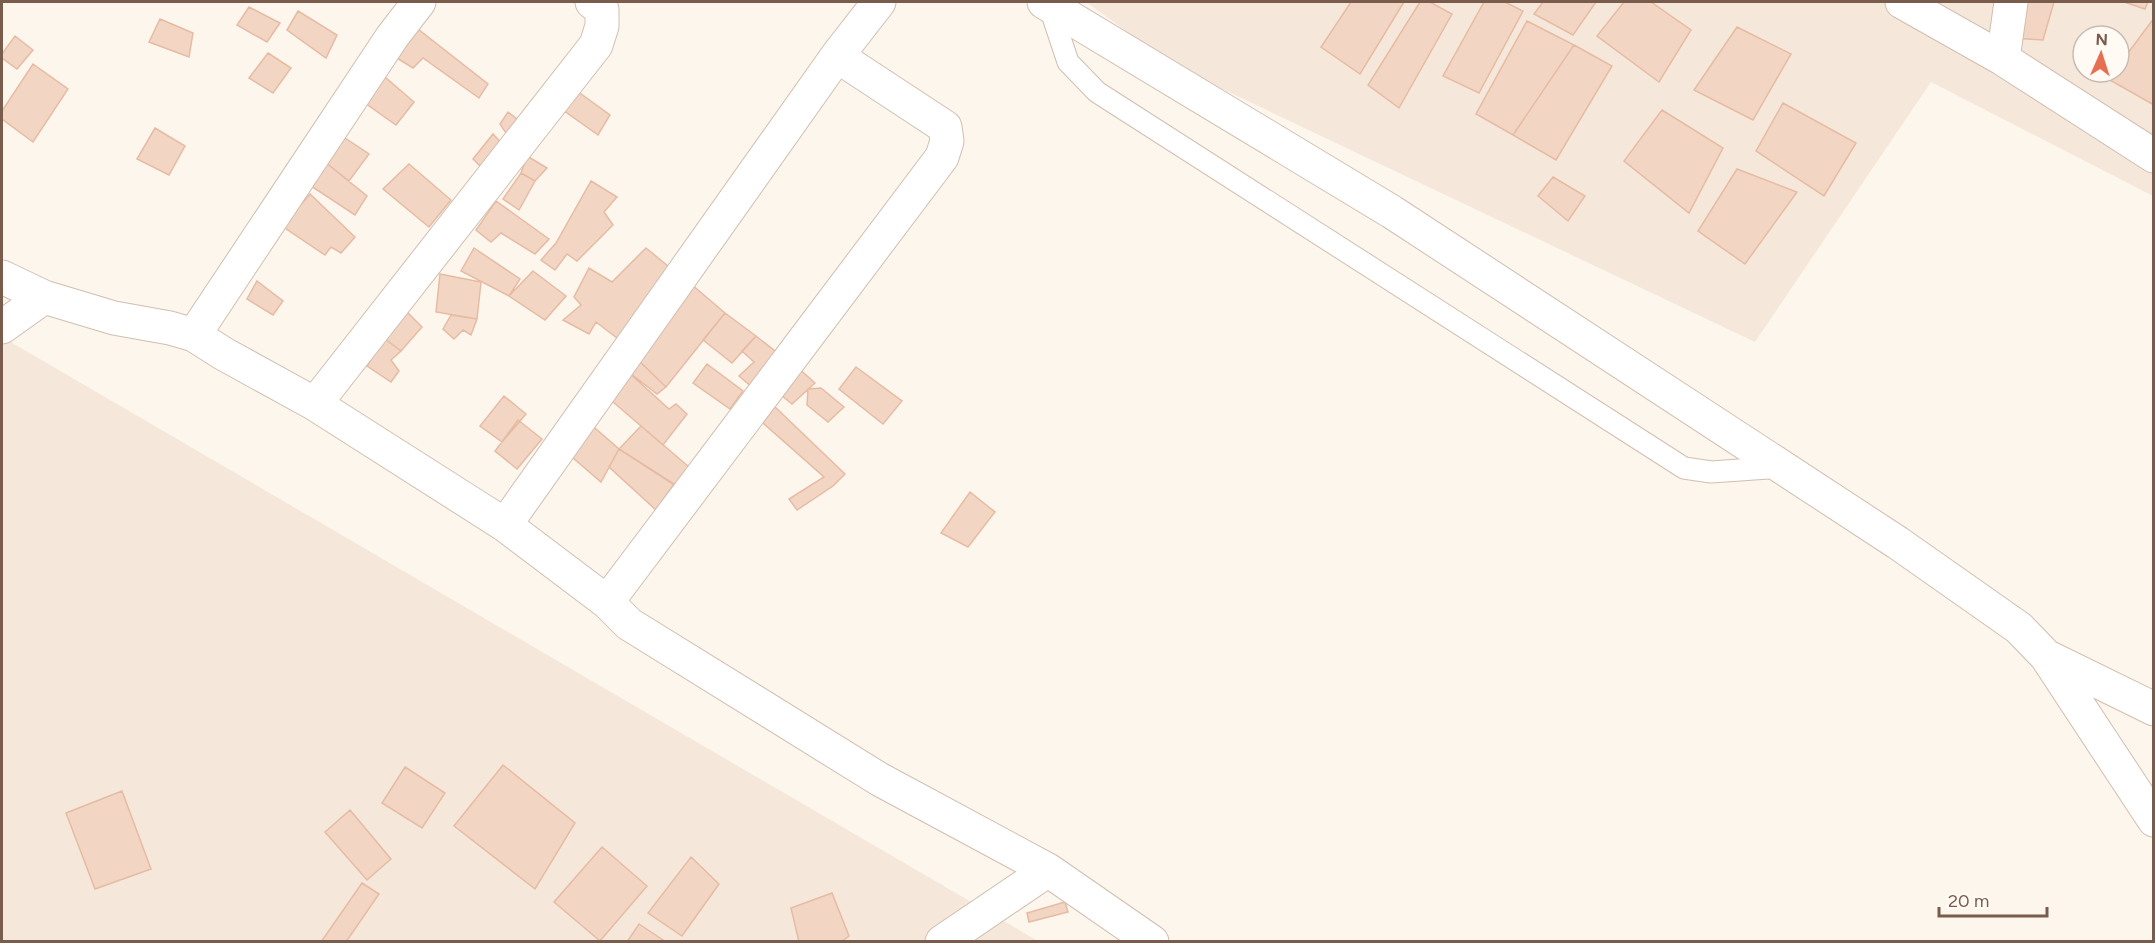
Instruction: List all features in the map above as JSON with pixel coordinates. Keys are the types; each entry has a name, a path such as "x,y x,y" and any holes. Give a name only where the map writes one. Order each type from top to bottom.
{"street":[{"path":"194,334 392,37 419,2"},
{"path":"315,404 596,45 602,26 602,10 592,2"},
{"path":"505,525 837,56 879,2"},
{"path":"1902,2 2003,58 2154,156"},
{"path":"2003,58 2011,2"},
{"path":"1047,3 1392,212 1898,543 2019,628 2046,656 2154,820"},
{"path":"608,602 942,157 947,141 945,127 837,56"},
{"path":"2,277 44,297 114,318 194,334 224,354 315,404 505,525 608,602 629,624 879,779 1048,870 1152,942"},
{"path":"2,327 44,297"},
{"path":"2046,656 2154,709"},
{"path":"942,942 1048,870"}],"lane":[{"path":"1047,3 1068,62 1097,92 1684,468 1711,472 1783,467"}],"shaded area":[{"path":"1086,2 2153,2 2153,196 1931,82 1755,342 1176,67"},
{"path":"2,337 1038,941 2,941"}],"building":[{"path":"1351,2 1404,2 1360,74 1321,47"},
{"path":"1420,2 1430,2 1452,14 1399,108 1368,85"},
{"path":"1484,2 1505,2 1523,11 1479,93 1443,76"},
{"path":"1543,2 1596,2 1573,35 1534,14"},
{"path":"1624,2 1651,2 1691,30 1659,82 1597,36"},
{"path":"2022,2 2054,2 2043,40 2014,38"},
{"path":"2124,2 2148,2 2145,9"},
{"path":"249,7 280,23 267,42 237,25"},
{"path":"298,11 337,35 326,58 287,30"},
{"path":"2154,18 2154,105 2117,84 2131,84 2131,49"},
{"path":"160,19 193,33 189,57 149,42"},
{"path":"1527,21 1574,45 1513,135 1476,114"},
{"path":"409,22 488,84 479,98 423,58 413,68 387,52"},
{"path":"1737,27 1791,54 1753,120 1694,90"},
{"path":"15,36 33,50 17,69 2,58 2,54"},
{"path":"1574,45 1612,66 1556,160 1513,135"},
{"path":"268,53 291,68 273,93 249,78"},
{"path":"33,64 68,89 33,142 2,119 2,111"},
{"path":"378,71 414,102 396,125 358,98"},
{"path":"577,91 610,115 598,135 563,110"},
{"path":"1783,103 1856,143 1824,196 1756,151"},
{"path":"1662,110 1723,148 1689,213 1624,161"},
{"path":"508,112 530,129 512,142 500,124"},
{"path":"155,128 185,146 169,175 137,159"},
{"path":"493,134 509,151 487,173 473,159"},
{"path":"345,138 369,154 349,181 325,162"},
{"path":"527,156 547,168 535,181 521,173"},
{"path":"325,162 367,196 355,215 311,186"},
{"path":"409,164 451,200 429,227 383,189"},
{"path":"1737,169 1797,192 1745,264 1698,231"},
{"path":"521,173 535,181 519,210 503,199"},
{"path":"1553,177 1585,196 1568,221 1538,196"},
{"path":"591,181 617,197 604,212 613,225 577,261 567,254 555,270 541,260 556,243"},
{"path":"310,194 355,237 341,253 331,247 325,255 282,226"},
{"path":"496,201 549,239 535,254 501,233 491,242 476,230"},
{"path":"474,248 520,279 509,296 461,271"},
{"path":"646,248 674,271 617,338 596,322 589,334 563,320 581,305 574,297 589,268 612,282"},
{"path":"533,271 566,296 545,320 509,296"},
{"path":"440,274 481,282 477,319 436,312"},
{"path":"257,281 283,301 273,315 247,299"},
{"path":"691,284 725,313 666,387 636,358"},
{"path":"404,309 422,327 401,351 384,338"},
{"path":"725,313 756,336 732,363 703,340"},
{"path":"451,315 477,319 471,335 463,330 454,339 443,329"},
{"path":"756,336 785,359 760,394 739,376 754,362 742,351"},
{"path":"384,338 401,351 391,360 399,371 391,382 367,366"},
{"path":"636,358 666,387 657,394 626,370"},
{"path":"707,364 743,391 730,409 693,383"},
{"path":"796,366 815,383 792,404 775,390"},
{"path":"856,367 902,401 883,424 839,389"},
{"path":"626,370 669,409 676,404 687,414 663,445 605,395"},
{"path":"821,388 844,407 828,422 807,405 808,389"},
{"path":"504,396 526,414 502,442 480,426"},
{"path":"773,405 845,474 833,486 797,510 789,499 824,477 763,423"},
{"path":"518,420 542,439 517,469 495,451"},
{"path":"588,422 619,449 601,482 566,452"},
{"path":"641,426 695,472 682,490 619,449"},
{"path":"619,449 674,484 656,510 609,467"},
{"path":"970,492 995,512 968,547 941,533"},
{"path":"503,765 575,823 535,889 454,826"},
{"path":"405,767 445,793 422,828 382,803"},
{"path":"122,791 151,869 95,889 66,813"},
{"path":"350,810 391,859 367,880 325,832"},
{"path":"602,847 647,886 600,941 554,902"},
{"path":"691,857 719,884 682,936 648,913"},
{"path":"362,883 379,894 346,942 321,942"},
{"path":"832,893 849,936 841,942 799,942 791,908"},
{"path":"1065,902 1068,912 1029,922 1027,913"},
{"path":"639,924 666,942 627,942"}]}
